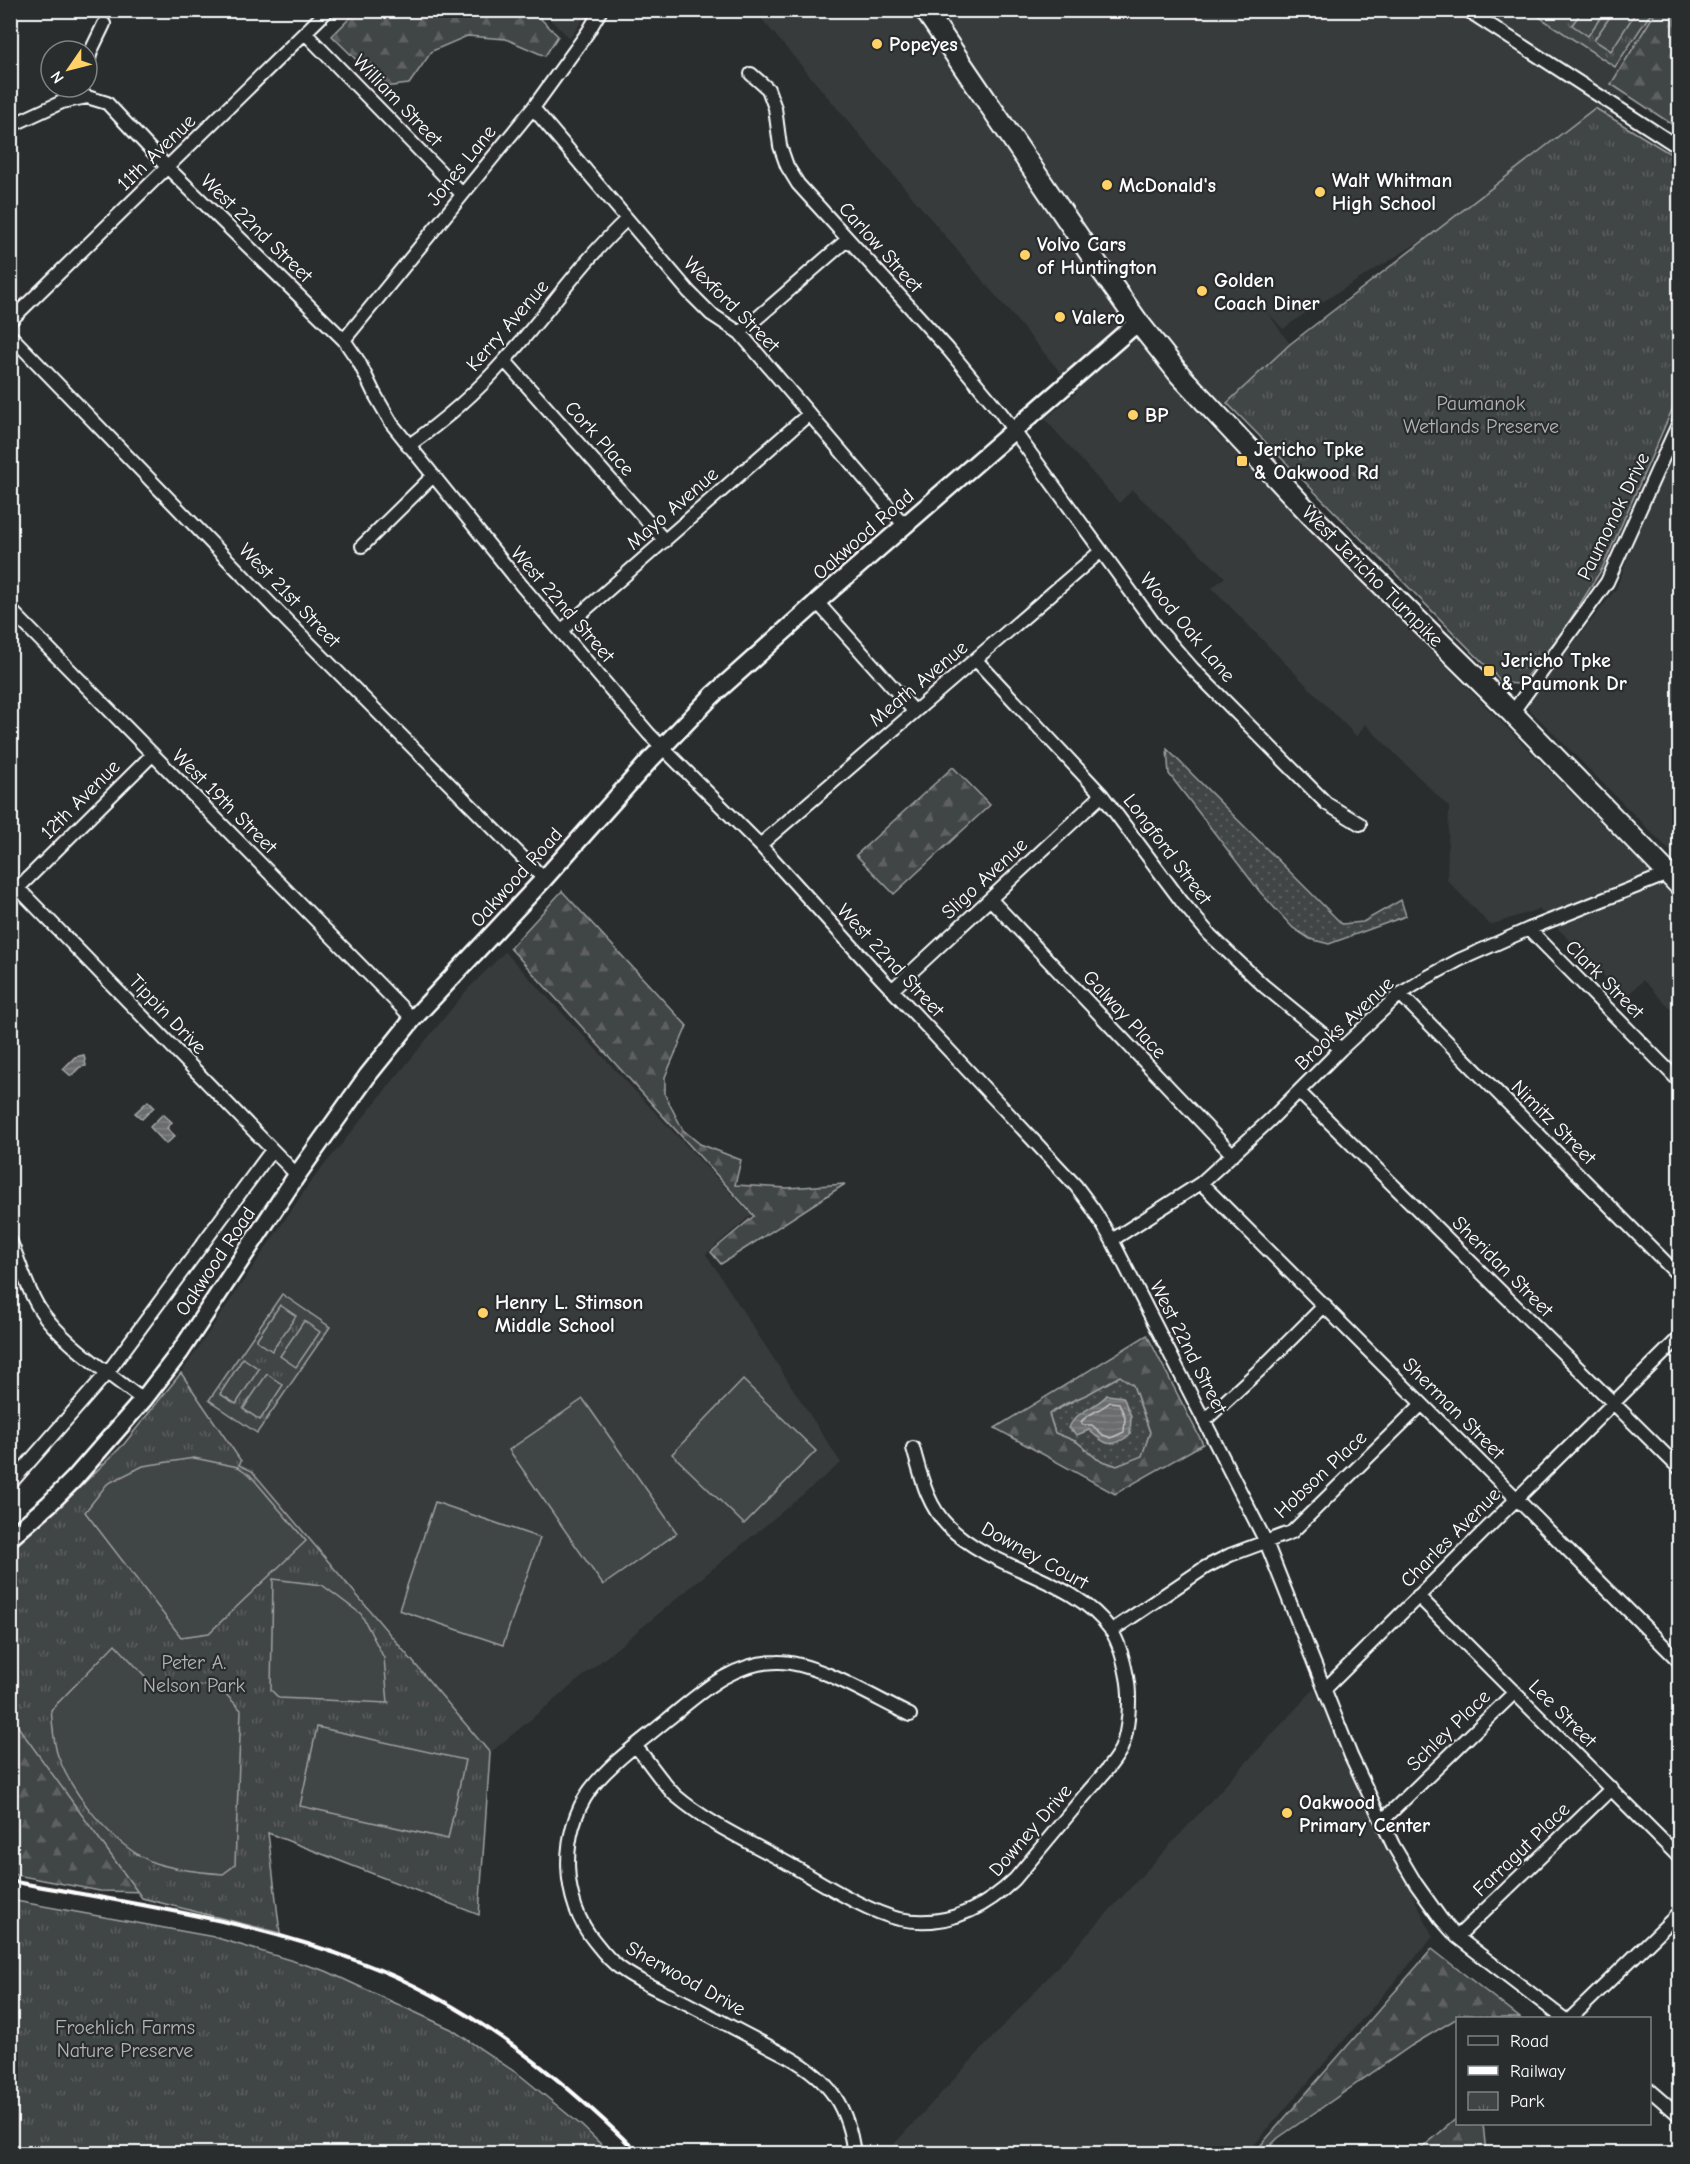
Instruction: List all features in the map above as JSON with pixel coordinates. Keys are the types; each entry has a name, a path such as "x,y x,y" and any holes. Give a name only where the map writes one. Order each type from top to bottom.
{"main road":[{"name":"West Jericho Turnpike","path":"925,10 1138,322 1180,375 1305,508 1512,713 1674,880"},
{"name":"Oakwood Road","path":"10,1538 74,1479 143,1400 180,1352 297,1175 368,1075 413,1019 544,879 662,747 713,695 817,602 1138,322"}],"street":[{"name":"11th Avenue","path":"10,321 328,10"},
{"name":"Jones Lane","path":"344,340 533,108 588,32 601,10"},
{"path":"1467,10 1680,148"},
{"path":"97,39 104,24"},
{"name":"William Street","path":"306,33 462,194"},
{"name":"Carlow Street","path":"751,74 768,89 775,108 780,146 787,166 798,184 948,350 1013,430"},
{"name":"West 22nd Street","path":"10,126 70,99"},
{"name":"West 22nd Street","path":"99,99 107,103 168,168 344,340 359,362 392,424 408,446 561,632 662,747 760,845 1076,1186 1112,1240 1266,1542 1352,1756 1382,1821 1416,1884 1457,1937 1560,2017"},
{"name":"Wexford Street","path":"533,108 689,292 711,314 740,333 905,526"},
{"name":"Kerry Avenue","path":"408,446 457,410 505,361 591,255 627,219"},
{"path":"740,333 848,239"},
{"name":"West 21st Street","path":"10,335 288,622 544,879"},
{"name":"Cork Place","path":"505,361 665,541"},
{"name":"Mayo Avenue","path":"561,632 809,414"},
{"name":"Paumonok Drive","path":"1512,713 1606,582 1680,420"},
{"name":"Wood Oak Lane","path":"1013,430 1158,629 1193,669 1327,804 1360,824"},
{"path":"362,546 432,477"},
{"name":"Meath Avenue","path":"760,845 1101,551"},
{"path":"817,602 914,711"},
{"name":"West 19th Street","path":"10,609 413,1019"},
{"name":"Longford Street","path":"976,660 1102,795 1182,902 1210,934 1256,979 1341,1049"},
{"name":"12th Avenue","path":"13,888 152,755"},
{"name":"Sligo Avenue","path":"892,990 1102,795"},
{"name":"Brooks Avenue","path":"1112,1240 1201,1183 1400,994 1460,960 1529,929 1674,880"},
{"name":"Tippin Drive","path":"13,888 297,1175"},
{"name":"Galway Place","path":"991,900 1233,1155"},
{"name":"Clark Street","path":"1529,929 1680,1082"},
{"name":"Nimitz Street","path":"1400,994 1680,1277"},
{"name":"Sheridan Street","path":"1299,1092 1680,1469"},
{"path":"10,1484 107,1373 272,1150"},
{"name":"Sherman Street","path":"1201,1183 1680,1662"},
{"path":"10,1240 15,1266 40,1310 107,1373 143,1400"},
{"path":"1204,1421 1325,1305"},
{"name":"Charles Avenue","path":"1325,1689 1680,1337"},
{"name":"Hobson Place","path":"1111,1631 1206,1567 1230,1555 1292,1532 1422,1404"},
{"name":"Downey Court","path":"913,1448 923,1484 932,1504 947,1525 971,1545 1070,1595 1091,1609 1111,1631"},
{"name":"Lee Street","path":"1418,1596 1680,1858"},
{"name":"Downey Drive","path":"635,1746 674,1794 710,1822 874,1909 899,1919 945,1919 975,1910 1007,1887 1107,1768 1121,1747 1128,1716 1129,1689 1123,1657 1111,1631"},
{"name":"Sherwood Drive","path":"854,2154 852,2134 842,2106 822,2079 789,2057 620,1968 594,1941 576,1912 568,1878 569,1846 576,1818 590,1791 609,1768 702,1691 725,1675 750,1666 777,1662 800,1665 826,1673 910,1715"},
{"name":"Schley Place","path":"1382,1821 1515,1692"},
{"name":"Farragut Place","path":"1457,1937 1612,1788"},
{"path":"1573,2017 1680,1912"},
{"path":"1651,2091 1678,2110"}],"shaded area":[{"path":"541,11 589,11 570,38"},
{"path":"755,11 1679,11 1605,127 1308,311 1283,329 1267,312 1290,344 1227,403 1204,421 1679,902 1679,1018 1643,980 1625,998 1539,909 1490,925 1447,880 1449,807 1365,724 1357,737 1212,588 1225,577 1132,490 1119,503 1045,419 1077,392"},
{"path":"1679,423 1679,860 1525,705 1616,589"},
{"name":"Henry L. Stimson Middle School","path":"505,952 751,1215 706,1254 841,1463 490,1753 252,1471 238,1465 241,1461 181,1373 309,1184 466,991"},
{"name":"Oakwood Primary Center","path":"1314,1689 1433,1937 1247,2153 885,2154"}],"green space":[{"path":"1648,10 1651,13 1615,67 1530,11"},
{"path":"357,11 533,11 558,36 545,56 506,39 467,36 432,51 409,84 384,87 332,36"},
{"path":"1582,11 1605,11 1588,36 1572,25"},
{"path":"1614,11 1627,11 1634,15 1611,51 1594,40"},
{"path":"1654,11 1679,11 1679,129 1611,84 1655,13"},
{"name":"Paumanok Wetlands Preserve","path":"1595,108 1679,159 1679,394 1602,569 1562,633 1520,684 1503,683 1227,403 1290,344"},
{"path":"1167,749 1342,924 1363,922 1401,900 1406,916 1329,944 1310,939 1293,928 1260,892 1169,774"},
{"path":"953,767 990,805 894,894 856,855"},
{"path":"562,891 687,1026 665,1077 665,1095 683,1130 700,1144 741,1160 735,1185 788,1188 845,1184 721,1264 711,1252 754,1216 510,948"},
{"path":"282,1294 330,1327 257,1433 209,1400"},
{"path":"280,1305 296,1316 272,1351 256,1340"},
{"path":"304,1321 320,1332 296,1367 280,1356"},
{"path":"1147,1335 1203,1444 1115,1494 995,1428","holes":["1120,1376 1133,1385 1150,1432 1142,1456 1117,1466 1097,1459 1077,1442 1055,1433 1049,1414"]},
{"path":"243,1358 259,1369 236,1404 220,1394"},
{"name":"Peter A. Nelson Park","path":"181,1373 241,1461 239,1465 252,1471 490,1753 479,1915 268,1833 280,1933 142,1898 11,1717 10,1547 62,1505 124,1444"},
{"path":"267,1374 283,1385 260,1420 243,1409"},
{"path":"1120,1376 1133,1385 1150,1432 1142,1457 1117,1466 1097,1459 1077,1442 1055,1433 1049,1414"},
{"path":"743,1380 816,1451 744,1524 672,1454"},
{"path":"583,1399 677,1533 603,1585 509,1450"},
{"path":"194,1458 238,1467 250,1475 306,1541 209,1633 181,1637 85,1512 107,1484 143,1466"},
{"path":"435,1502 540,1538 503,1645 399,1610"},
{"path":"273,1579 322,1585 361,1614 384,1658 388,1703 279,1698 271,1690"},
{"path":"115,1644 156,1688 217,1685 241,1710 235,1865 223,1874 172,1867 140,1856 125,1846 97,1819 65,1771 55,1745 51,1710"},
{"path":"10,1706 150,1892 100,1891 11,1874"},
{"path":"317,1727 465,1760 448,1839 300,1806"},
{"name":"Froehlich Farms Nature Preserve","path":"10,1900 214,1937 326,1971 451,2029 521,2076 582,2126 610,2153 11,2153"},
{"path":"1432,1949 1519,2017 1484,2017 1464,2014 1456,2017 1278,2138 1263,2153 1254,2153"},
{"path":"1456,2119 1456,2125 1483,2125 1486,2153 1416,2153"}],"water":[{"path":"84,1055 86,1066 80,1067 71,1076 63,1069 75,1057"},
{"path":"148,1101 154,1107 142,1119 135,1113"},
{"path":"163,1114 172,1122 167,1128 175,1136 166,1144 150,1127"},
{"path":"1107,1395 1123,1397 1131,1416 1130,1435 1113,1444 1104,1442 1089,1430 1077,1435 1069,1428 1076,1418"}],"railway":[{"path":"10,1881 231,1923 318,1947 399,1978 474,2019 510,2043 577,2096 639,2154"}],"place":[{"name":"Popeyes","path":"877,44"},
{"name":"McDonald's","path":"1107,185"},
{"name":"Walt Whitman High School","path":"1320,192"},
{"name":"Volvo Cars of Huntington","path":"1025,255"},
{"name":"Golden Coach Diner","path":"1202,291"},
{"name":"Valero","path":"1060,317"},
{"name":"BP","path":"1133,415"},
{"name":"Jericho Tpke & Oakwood Rd","path":"1242,461"},
{"name":"Jericho Tpke & Paumonk Dr","path":"1489,671"},
{"name":"Henry L. Stimson Middle School","path":"483,1313"},
{"name":"Oakwood Primary Center","path":"1287,1813"}]}
